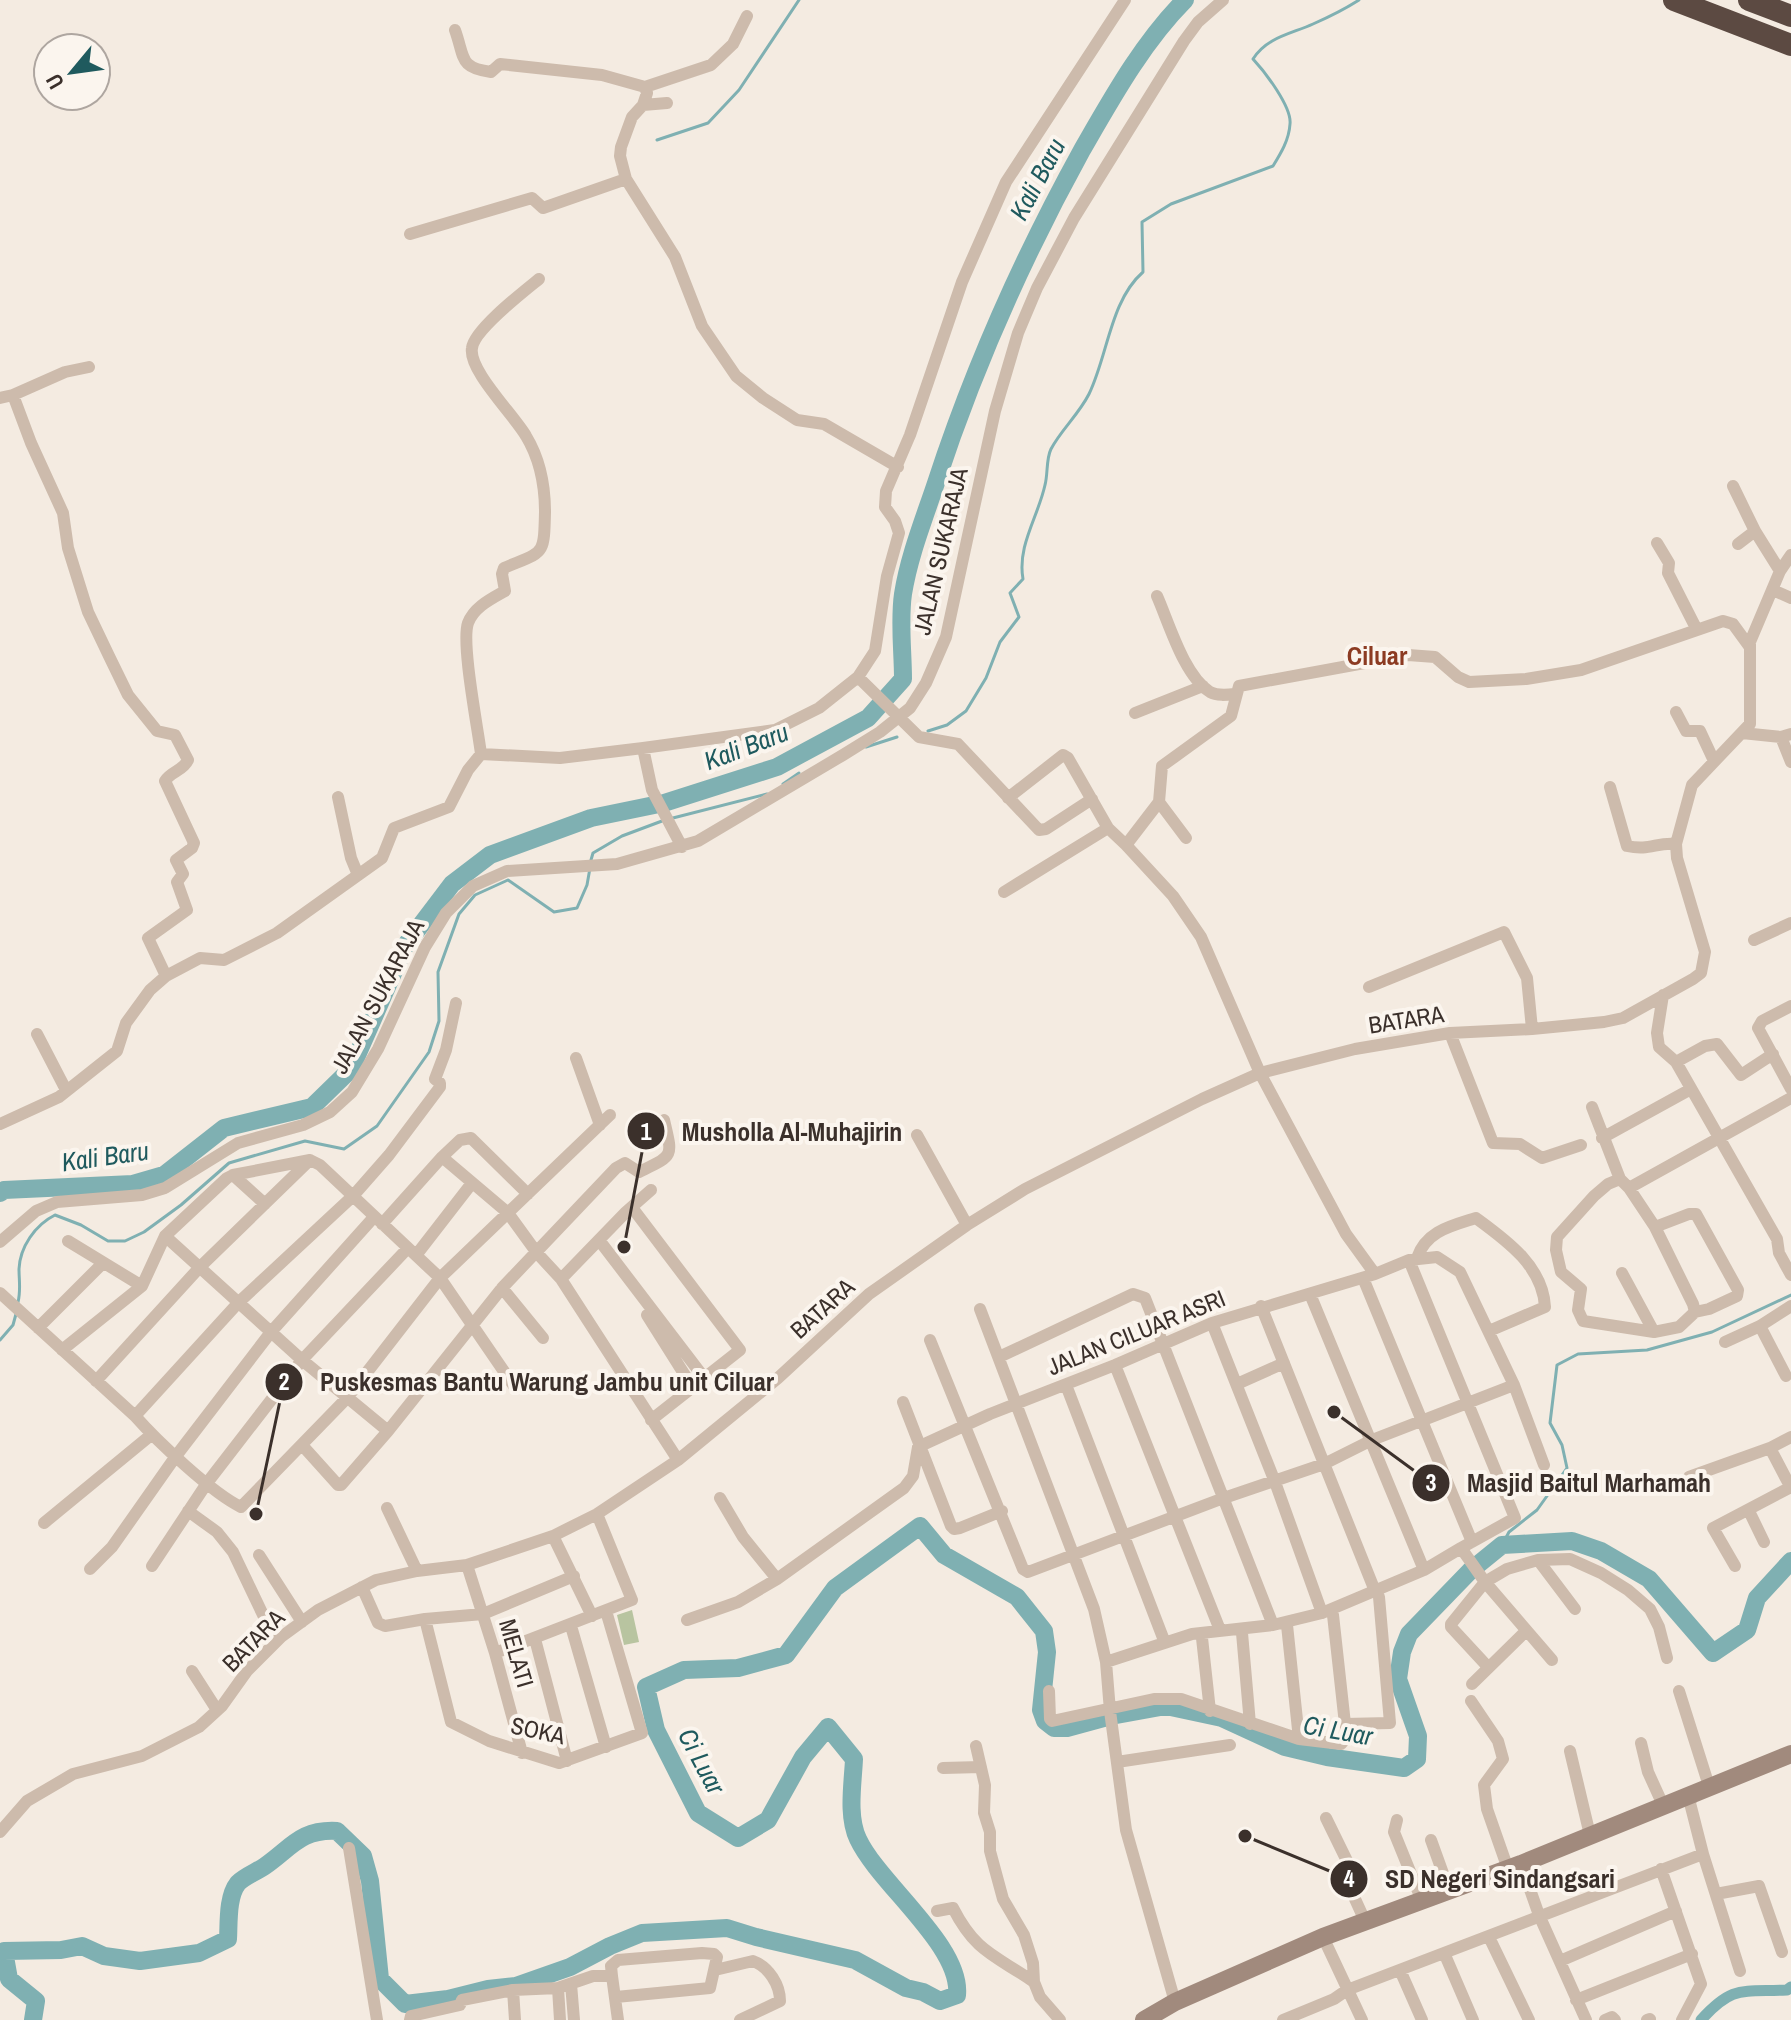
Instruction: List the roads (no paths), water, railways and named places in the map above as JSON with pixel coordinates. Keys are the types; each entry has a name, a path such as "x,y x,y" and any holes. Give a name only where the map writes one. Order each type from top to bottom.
{"highway":[{"path":"1674,0 1791,45"},
{"path":"1749,0 1791,16"}],"street":[{"path":"481,754 560,758 775,730 819,708 858,677 875,651 887,576 899,533 885,507 886,491 898,467 962,282 1006,182 1125,0"},
{"name":"JALAN SUKARAJA","path":"0,1242 36,1211 57,1202 142,1195 165,1188 238,1143 303,1125 330,1112 352,1092 378,1049 425,947 450,909 473,886 490,876 507,871 602,865 682,847 718,830 880,732 910,708 926,683 946,637 995,411 1018,333 1037,288 1074,218 1184,41 1198,22 1223,0"},
{"path":"455,30 466,64 472,70 491,72 500,64 551,69 602,75 645,87 711,65 733,44 747,16"},
{"path":"645,87 647,93 643,105 632,117 620,156 626,179 675,257 702,326 736,376 763,398 797,420 824,424 898,467"},
{"path":"643,105 667,103"},
{"path":"410,234 532,198 543,208 626,179"},
{"path":"0,1124 59,1097 117,1051 126,1023 150,990 166,976 200,958 224,960 277,933 382,858 394,828 449,807 468,770 481,754 468,665 468,624 482,604 505,591 504,568 540,552 545,546 544,484 534,451 506,406 473,363 471,347 488,321 539,279"},
{"path":"89,367 65,372 6,396 63,513 68,548 88,612 121,682 157,731 175,735 188,760 185,766 168,775 165,781 194,843 176,860 183,874 177,882 187,910 148,938 166,976"},
{"path":"1733,486 1755,531 1780,571"},
{"path":"1738,544 1755,531"},
{"path":"1657,543 1669,563 1668,573 1697,630"},
{"path":"1610,787 1627,846 1645,850 1666,843 1676,844 1692,785 1750,724 1749,646 1780,571 1791,555"},
{"path":"1773,590 1791,598"},
{"path":"1157,596 1186,663 1203,686 1213,694 1235,694"},
{"path":"1126,845 1159,802 1162,766 1231,716 1235,694 1244,684 1408,655 1435,657 1458,677 1469,682 1555,676 1593,667 1729,621 1749,646"},
{"path":"858,677 919,737 958,744 1039,830 1046,829 1092,799"},
{"path":"1135,713 1203,686"},
{"path":"1676,712 1686,731 1700,731 1714,761"},
{"path":"1742,733 1786,736 1791,762"},
{"path":"643,748 652,790 682,847"},
{"path":"1008,798 1063,755 1068,758 1108,828 1173,896 1201,937 1260,1073 1369,1276 1466,1549 1484,1581 1552,1660"},
{"path":"338,797 351,858 358,875"},
{"path":"1159,802 1186,838"},
{"path":"1004,892 1108,828"},
{"name":"BATARA","path":"0,1832 27,1801 73,1774 142,1756 199,1727 281,1637 318,1610 362,1587 392,1576 467,1565 553,1536 597,1514 678,1460 778,1378 869,1294 967,1225 1068,1166 1260,1073 1355,1049 1450,1033 1532,1029 1623,1018 1701,973 1705,952 1677,858 1676,844"},
{"path":"1754,940 1791,923"},
{"path":"1369,987 1504,932 1527,978 1532,1029"},
{"path":"1663,995 1657,1038 1661,1050 1676,1062 1719,1138 1772,1245 1791,1275"},
{"path":"135,1416 239,1302 353,1196 389,1155 440,1087 435,1079 446,1050 456,1003"},
{"path":"1791,1006 1759,1024 1758,1028 1791,1089"},
{"path":"1450,1033 1493,1143 1520,1144 1542,1158 1581,1145"},
{"path":"37,1034 66,1090"},
{"path":"1676,1062 1705,1046 1720,1045 1741,1075 1773,1054"},
{"path":"576,1058 600,1125"},
{"path":"1602,1138 1691,1089"},
{"path":"1655,1227 1696,1214 1738,1290 1737,1296 1695,1312 1679,1327 1654,1332 1583,1321 1578,1310 1581,1289 1561,1272 1556,1250 1557,1237 1594,1196 1608,1184 1625,1183 1719,1138 1791,1098"},
{"path":"1592,1107 1602,1138 1625,1183 1655,1227 1695,1312"},
{"path":"3,1295 135,1416 151,1435 207,1483 241,1507 347,1398 440,1278 610,1115"},
{"path":"302,1445 341,1485 502,1288 616,1168 625,1163 639,1172 668,1157 671,1149 664,1120"},
{"path":"917,1135 967,1225"},
{"path":"90,1569 112,1547 176,1456 271,1332 460,1140 471,1138 528,1194"},
{"path":"442,1157 508,1213 537,1253 561,1279 678,1460"},
{"path":"96,1381 200,1267 310,1160"},
{"path":"62,1350 142,1286 165,1236 233,1175 310,1160 320,1165 440,1278 514,1386"},
{"path":"233,1175 265,1204"},
{"path":"152,1566 207,1483 302,1360 412,1251 472,1183"},
{"path":"561,1279 651,1190"},
{"path":"630,1209 634,1210 740,1352 651,1420"},
{"path":"1413,1259 1421,1246 1441,1229 1476,1218 1510,1242 1530,1267 1543,1292 1545,1308 1489,1331"},
{"path":"165,1236 302,1360 388,1431"},
{"path":"599,1240 705,1379"},
{"path":"68,1241 142,1286"},
{"path":"1413,1259 1437,1257 1460,1272 1514,1385 1544,1465"},
{"path":"1106,1662 1192,1634 1280,1625 1328,1614 1377,1594 1466,1549 1515,1518 1413,1259"},
{"name":"JALAN CILUAR ASRI","path":"918,1447 1212,1323 1369,1276 1413,1259"},
{"path":"38,1328 103,1263"},
{"path":"1622,1273 1654,1332"},
{"path":"624,1274 693,1388"},
{"path":"502,1288 543,1338"},
{"path":"999,1357 1133,1294 1145,1298 1221,1499 1280,1625 1299,1739"},
{"path":"1310,1294 1424,1570"},
{"path":"1261,1306 1377,1594 1390,1723 1345,1724"},
{"path":"1725,1342 1760,1326 1791,1306"},
{"path":"980,1309 1094,1609 1106,1662 1126,1830 1175,2002"},
{"path":"1049,1691 1052,1721 1167,1698 1181,1699 1299,1739 1341,1744 1349,1735 1328,1614 1212,1323"},
{"path":"1760,1326 1786,1376"},
{"path":"930,1340 1028,1572 1221,1499 1324,1464 1372,1440 1514,1385"},
{"path":"1237,1384 1284,1363"},
{"path":"1115,1365 1220,1630"},
{"path":"1066,1385 1165,1643"},
{"path":"903,1402 947,1522 954,1529 1002,1511"},
{"path":"44,1523 151,1435"},
{"path":"1689,1477 1770,1448 1791,1437"},
{"path":"687,1620 738,1602 777,1579 904,1488 913,1476 918,1447"},
{"path":"1735,1566 1713,1528 1791,1488 1770,1448"},
{"path":"720,1498 743,1537 777,1579"},
{"path":"387,1508 417,1571"},
{"path":"188,1511 217,1532 233,1552 265,1619 281,1637"},
{"path":"1749,1511 1764,1542"},
{"path":"495,1653 630,1602 632,1596 597,1514"},
{"path":"553,1536 592,1616"},
{"path":"259,1555 302,1622"},
{"path":"1488,1667 1451,1626 1484,1581 1507,1569 1538,1560 1570,1559 1628,1590 1650,1609 1659,1627 1667,1658"},
{"path":"1538,1560 1575,1609"},
{"name":"MELATI","path":"467,1565 522,1753"},
{"path":"362,1587 382,1626 483,1614 574,1576"},
{"name":"SOKA","path":"425,1619 451,1722 489,1741 559,1763 642,1733 606,1611"},
{"path":"571,1626 606,1747"},
{"path":"1472,1684 1526,1631"},
{"path":"1242,1633 1250,1724"},
{"path":"1202,1638 1210,1711"},
{"path":"535,1639 567,1761"},
{"path":"192,1671 217,1710"},
{"path":"1679,1691 1702,1789"},
{"path":"1471,1701 1498,1741 1503,1759 1484,1785 1487,1809 1586,2020"},
{"path":"1641,1743 1648,1772 1663,1805"},
{"path":"1117,1762 1230,1745"},
{"path":"976,1746 985,1785 984,1813 990,1832 990,1851 1003,1899 1024,1935 1033,1963 1034,1982 1047,2008 1060,2020"},
{"path":"1570,1751 1590,1835"},
{"path":"1150,2019 1175,2002 1323,1937 1514,1866 1791,1754"},
{"path":"943,1768 981,1767"},
{"path":"1702,1789 1690,1803 1740,1971"},
{"path":"1326,1818 1350,1867 1355,1899 1365,1921"},
{"path":"1397,1820 1394,1832 1422,1901"},
{"path":"1431,1840 1449,1890"},
{"path":"349,1848 377,2020"},
{"path":"1283,2020 1299,2017 1347,1990 1703,1854"},
{"path":"1661,1869 1701,1984 1682,2020"},
{"path":"1716,1894 1759,1886 1782,1952"},
{"path":"937,1911 953,1908 973,1940 1034,1982"},
{"path":"1560,1961 1676,1911"},
{"path":"1323,1937 1362,2020"},
{"path":"1489,1937 1529,2020"},
{"path":"616,1997 710,1988 717,1957 702,1953 618,1960 611,1966 618,2020"},
{"path":"1576,2000 1692,1954"},
{"path":"1445,1955 1473,2020"},
{"path":"715,1970 753,1961 770,1971 780,2001 740,2020"},
{"path":"1400,1970 1422,2020"},
{"path":"462,2020 462,2000 513,1990 564,1986 593,1976 612,1976"},
{"path":"560,2020 564,1986"},
{"path":"564,1986 574,2020"},
{"path":"513,1990 515,2020"},
{"path":"416,2018 460,2005"},
{"path":"1605,2020 1612,2017 1615,2020"}],"waterway":[{"path":"657,140 708,123 739,90 799,0"},
{"name":"Kali Baru","path":"0,1193 4,1190 133,1184 164,1175 224,1128 312,1107 351,1069 405,946 452,884 490,855 591,818 664,803 777,767 868,718 903,679 902,604 909,566 951,440 1001,313 1082,150 1142,52 1185,0"},
{"path":"928,731 947,725 966,711 986,678 1000,642 1019,617 1010,593 1023,579 1023,555 1042,497 1049,453 1089,394 1116,313 1132,284 1143,272 1142,222 1171,204 1273,166 1286,141 1289,117 1277,90 1253,59 1272,41 1325,19 1359,0"},
{"path":"866,747 897,737"},
{"path":"783,784 799,773"},
{"path":"669,819 767,794"},
{"path":"591,860 593,853 622,836 662,821"},
{"path":"18,1302 22,1253 35,1231 55,1215 81,1225 108,1241 125,1241 144,1232 181,1205 229,1163 305,1141 344,1149 377,1126 429,1052 439,1021 438,972 459,914 475,895 508,880 554,912 577,908 587,885 590,868"},
{"name":"Kali Baru","path":"438,901 446,906"},
{"path":"1502,1545 1509,1532 1537,1510 1567,1468 1562,1445 1550,1423 1557,1365 1578,1354 1647,1350 1712,1332 1791,1295"},
{"path":"0,1340 13,1325 16,1314"},
{"name":"Ci Luar","path":"33,2020 36,2001 9,1979 4,1951 61,1950 82,1946 104,1956 140,1961 199,1953 228,1939 230,1903 238,1883 306,1836 325,1831 337,1831 363,1856 370,1881 380,1979 405,2004 516,1986 570,1967 642,1933 727,1928 855,1960 906,1988 940,2001 957,1995 955,1976 947,1956 868,1857 858,1839 852,1810 854,1759 828,1727 803,1757 768,1820 738,1838 698,1813 656,1730 646,1687 684,1670 738,1668 786,1655 835,1588 920,1526 944,1555 1017,1597 1044,1631 1047,1652 1041,1710 1045,1721 1054,1728 1067,1728 1166,1706 1222,1718 1285,1747 1327,1757 1404,1768 1417,1759 1418,1736 1398,1679 1402,1652 1409,1634 1470,1571 1502,1545 1572,1541 1601,1551 1649,1579 1713,1653 1747,1630 1757,1598 1791,1561"},
{"path":"1701,2020 1730,1996 1791,1987"}],"place":[{"name":"Musholla Al-Muhajirin","path":"624,1247"},
{"name":"Masjid Baitul Marhamah","path":"1334,1412"},
{"name":"Puskesmas Bantu Warung Jambu unit Ciluar","path":"256,1514"},
{"name":"SD Negeri Sindangsari","path":"1245,1836"}],"district":[{"name":"Ciluar","path":"1377,655"}]}
